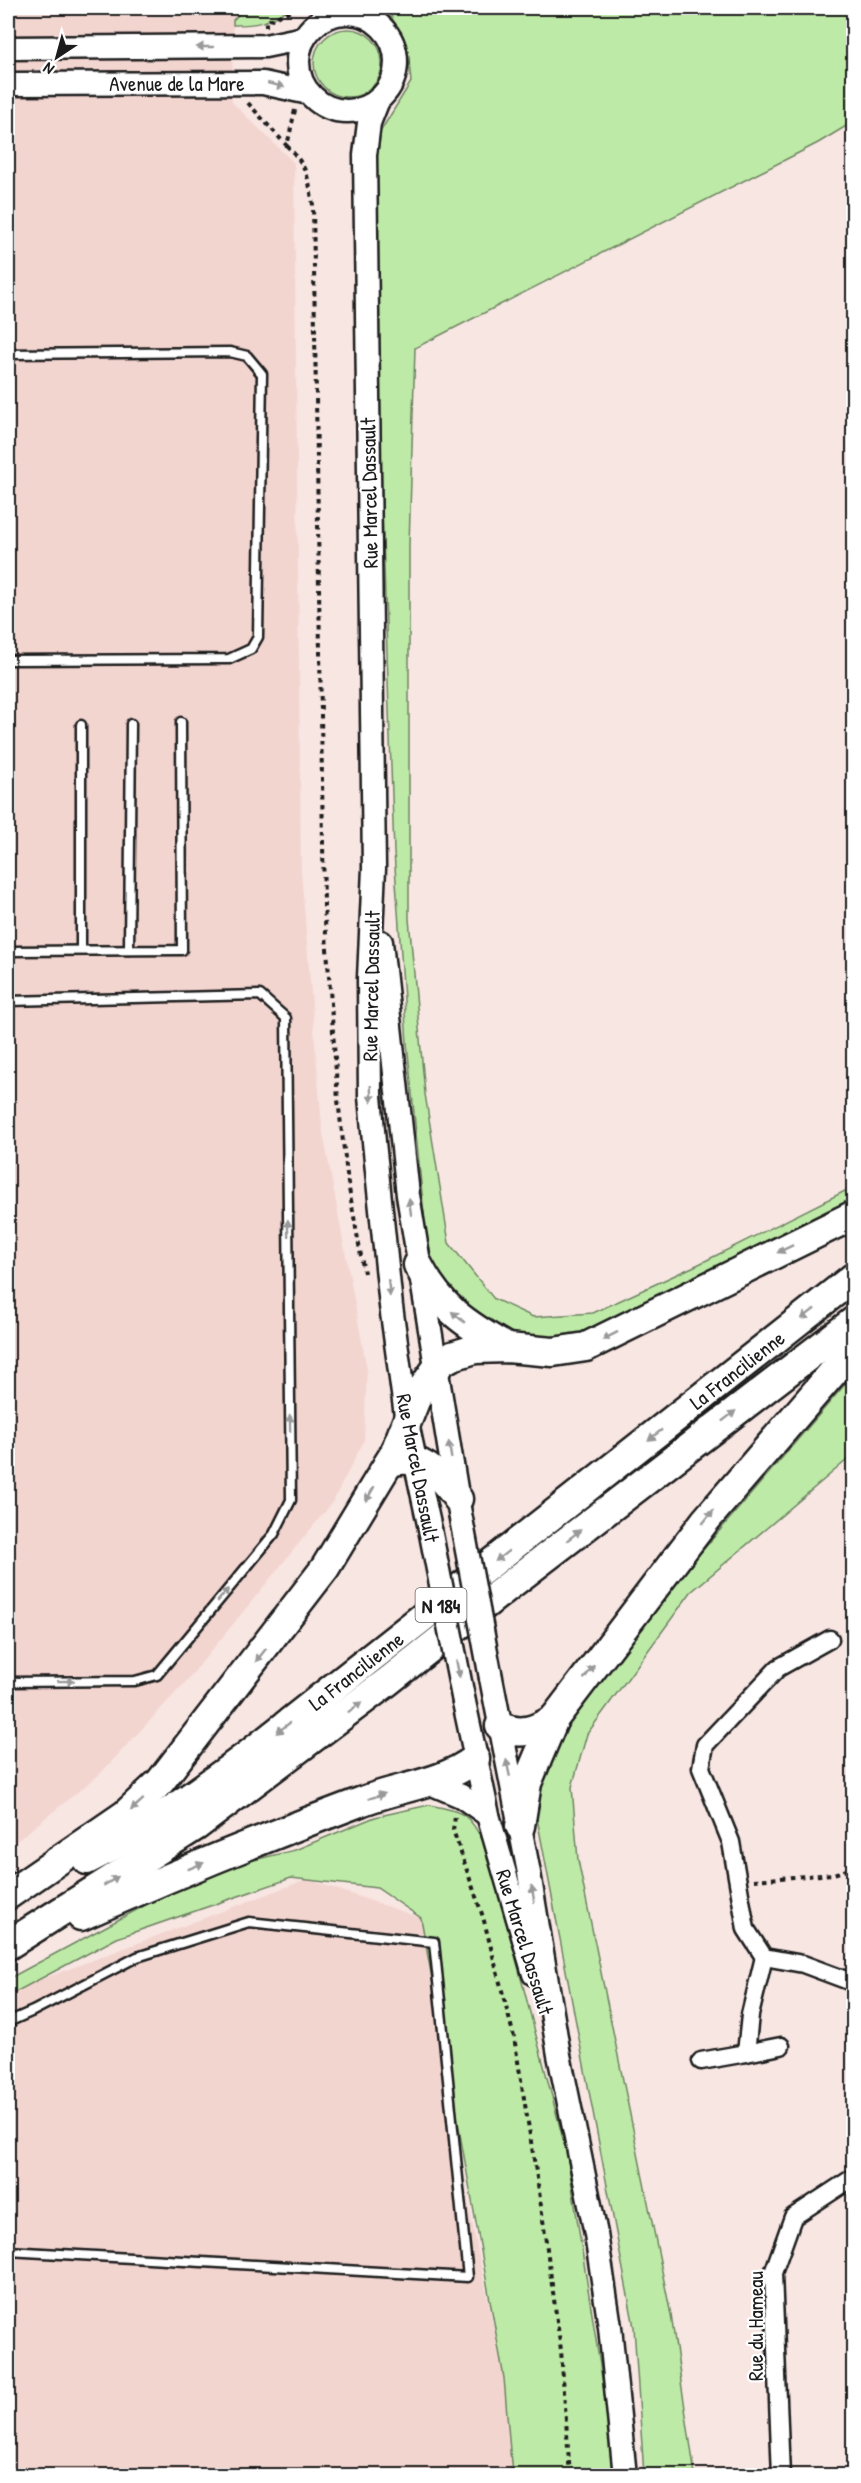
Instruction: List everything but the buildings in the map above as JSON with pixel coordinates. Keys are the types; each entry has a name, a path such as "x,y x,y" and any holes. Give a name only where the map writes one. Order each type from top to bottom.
{"highway":[{"path":"8,1895 126,1814 160,1782 305,1597 349,1531 402,1463 407,1424 417,1396 436,1366 464,1351 507,1348 553,1352 586,1347 854,1215"},
{"path":"418,1265 428,1283 448,1308 464,1322 507,1348"},
{"name":"La Francilienne","path":"8,1901 118,1844 185,1802 369,1662 854,1277"},
{"name":"La Francilienne","path":"8,1947 196,1826 387,1682 521,1576 854,1321"},
{"path":"520,1826 527,1783 554,1719 705,1521 854,1348"},
{"path":"402,1463 440,1477 459,1503"},
{"path":"500,1726 509,1731 530,1731 554,1719"},
{"path":"8,1947 278,1833 373,1797 428,1782 459,1770 475,1759"}],"street":[{"path":"362,8 378,25 390,39 394,48 396,67 390,85 378,100 369,106 353,111 331,109 303,99 298,66 299,52 304,38 324,15 361,15 378,25"},
{"name":"Avenue de la Mare","path":"8,48 265,46 304,38"},
{"name":"Avenue de la Mare","path":"8,84 263,83 303,99"},
{"name":"Rue Marcel Dassault","path":"378,100 369,123 365,155 374,868 369,978 370,1096 390,1295 407,1424"},
{"name":"Rue Marcel Dassault","path":"331,109 351,128 365,155"},
{"name":"Rue Marcel Dassault","path":"374,868 407,1183 418,1265 459,1503 520,1826 559,2055 596,2234 610,2327 625,2475"},
{"name":"Rue Marcel Dassault","path":"402,1463 430,1529 488,1815 507,1887 559,2055"},
{"path":"746,2053 750,2015 764,1957 746,1929 731,1842 701,1768 705,1744 778,1668 830,1639"},
{"path":"475,1759 500,1726"},
{"path":"428,1782 461,1796 488,1815"},
{"path":"764,1957 803,1964 854,1983"},
{"path":"701,2061 781,2046"},
{"name":"Rue du Hameau","path":"781,2475 773,2273 793,2217 854,2177"}],"lane":[{"path":"8,354 230,352 248,356 262,374 258,637 251,649 229,659 8,660"},
{"path":"8,951 182,950 181,722"},
{"path":"129,950 131,724"},
{"path":"81,725 81,950"},
{"path":"8,1001 260,995 286,1018 291,1500 274,1534 156,1675 135,1681 8,1682"},
{"path":"8,2022 33,2012 137,1956 249,1922 434,1942 468,2277 8,2251"}],"path":[{"path":"266,32 266,21 289,12 291,8"},
{"path":"254,98 247,99 248,106 301,160 307,174 313,205 324,908 338,1100 348,1183 365,1276"},
{"path":"287,146 303,99"},
{"path":"457,1808 453,1830 483,1917 514,2037 538,2184 561,2350 570,2475"},
{"path":"738,1881 833,1874 854,1868"}],"shaded area":[{"path":"8,8 245,8 233,20 232,102 294,163 301,870 322,1127 367,1369 364,1441 332,1503 184,1684 100,1774 8,1848"},
{"path":"307,1879 421,1918 463,2178 504,2378 512,2475 8,2476 8,1992"}],"green space":[{"path":"245,8 288,8 276,17 262,22 233,25 233,20"},
{"path":"387,8 853,8 853,122 818,143 415,348 409,545 409,919 425,1094 449,1243 494,1299 533,1317 593,1313 699,1264 853,1187 853,1203 562,1343 523,1342 466,1312 434,1268 426,1234 407,1043 394,852 382,510 376,158 380,132 411,82 408,50"},
{"path":"341,29 355,29 367,34 377,44 382,63 377,82 367,92 355,97 341,97 329,92 319,82 314,70 314,56 319,44 329,34"},
{"path":"853,1375 853,1455 691,1592 587,1734 572,1787 578,1860 671,2315 695,2475 644,2475 634,2327 536,1813 551,1745 666,1593"},
{"path":"429,1805 466,1816 487,1848 567,2154 613,2449 613,2475 512,2475 504,2378 421,1918 377,1888 291,1878 117,1938 8,1996 8,1979 209,1871 295,1850 375,1817"}]}
